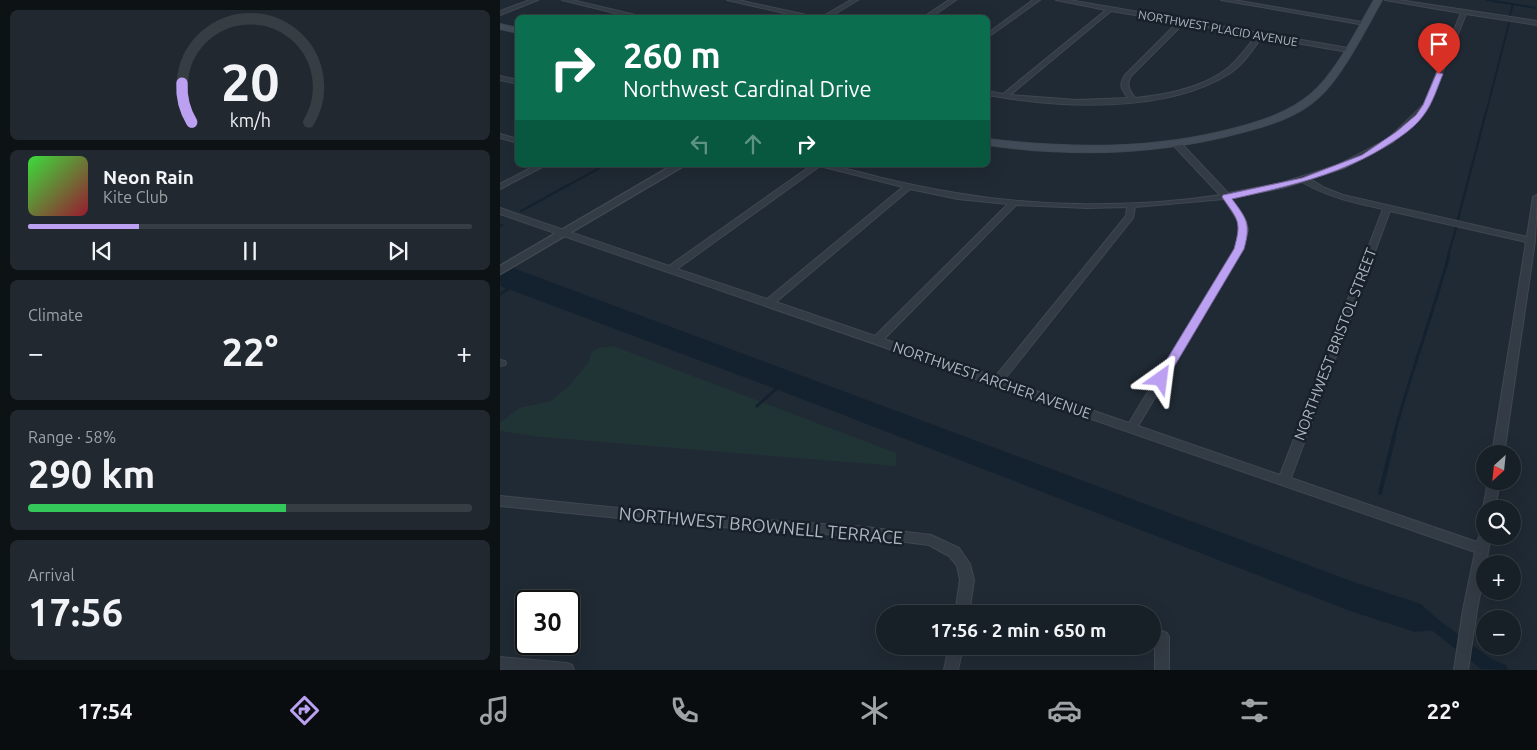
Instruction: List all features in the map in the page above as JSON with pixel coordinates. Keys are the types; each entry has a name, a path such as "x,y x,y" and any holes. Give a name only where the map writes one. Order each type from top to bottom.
{"main road":[{"path":"990,142 1078,150 1177,144 1251,127 1299,107 1322,90 1333,77 1378,0"},
{"path":"500,26 515,30"}],"street":[{"path":"500,13 535,0"},
{"path":"564,0 632,15"},
{"path":"730,0 802,15"},
{"path":"828,15 855,0"},
{"path":"930,15 953,0"},
{"path":"990,34 1037,0"},
{"name":"NORTHWEST PLACID AVENUE","path":"1059,0 1348,50"},
{"path":"1224,0 1365,23"},
{"path":"1388,0 1537,23"},
{"path":"1004,96 1110,9"},
{"path":"831,167 908,187 978,199 1014,203 1092,206 1131,206 1226,197 1305,180 1365,156 1399,134 1419,116 1427,105 1464,12"},
{"path":"1133,100 1125,88 1124,82 1128,75 1182,22"},
{"path":"990,93 1045,101 1092,103 1133,100 1177,92 1227,72 1239,62 1260,35"},
{"path":"500,78 515,81"},
{"path":"500,136 515,140"},
{"path":"1131,428 1239,249 1244,230 1241,217 1226,197 1177,144"},
{"path":"500,188 538,167"},
{"path":"500,271 677,167"},
{"path":"670,269 814,167"},
{"path":"1305,180 1322,190 1340,197 1531,241"},
{"path":"769,303 908,187"},
{"path":"1499,445 1537,197"},
{"path":"877,340 1014,203"},
{"path":"998,381 1130,216 1131,206"},
{"name":"NORTHWEST BRISTOL STREET","path":"1284,480 1387,209"},
{"name":"NORTHWEST ARCHER AVENUE","path":"500,211 1284,480 1476,540"},
{"name":"NORTHWEST BROWNELL TERRACE","path":"500,502 678,519 866,532 931,540 954,552 963,564 967,580 963,605"},
{"path":"1461,670 1470,610 1484,545"},
{"path":"1162,637 1162,670"},
{"path":"951,670 954,655"},
{"path":"500,664 567,670"}],"shaded area":[{"path":"613,346 896,453 896,466 542,437 500,431 500,423 519,408 551,401 570,385 588,363 592,352 598,348"}],"water":[{"path":"500,263 1354,582 1421,604 1448,629 1415,632 1353,612 776,389 500,286"}],"waterway":[{"path":"1487,0 1513,4"},
{"path":"1510,15 1513,4"},
{"path":"1513,4 1537,8"},
{"path":"1486,113 1509,23"},
{"path":"1458,219 1486,112"},
{"path":"521,211 601,167"},
{"path":"1448,256 1456,228"},
{"path":"1393,439 1449,255"},
{"path":"500,294 508,289"},
{"path":"757,406 776,389"},
{"path":"1380,493 1394,437"},
{"path":"1430,621 1486,664 1501,670"}],"route":[{"path":"1161,379 1239,249 1244,230 1241,217 1226,197 1305,180 1365,156 1399,134 1419,116 1427,105 1439,74"}]}
